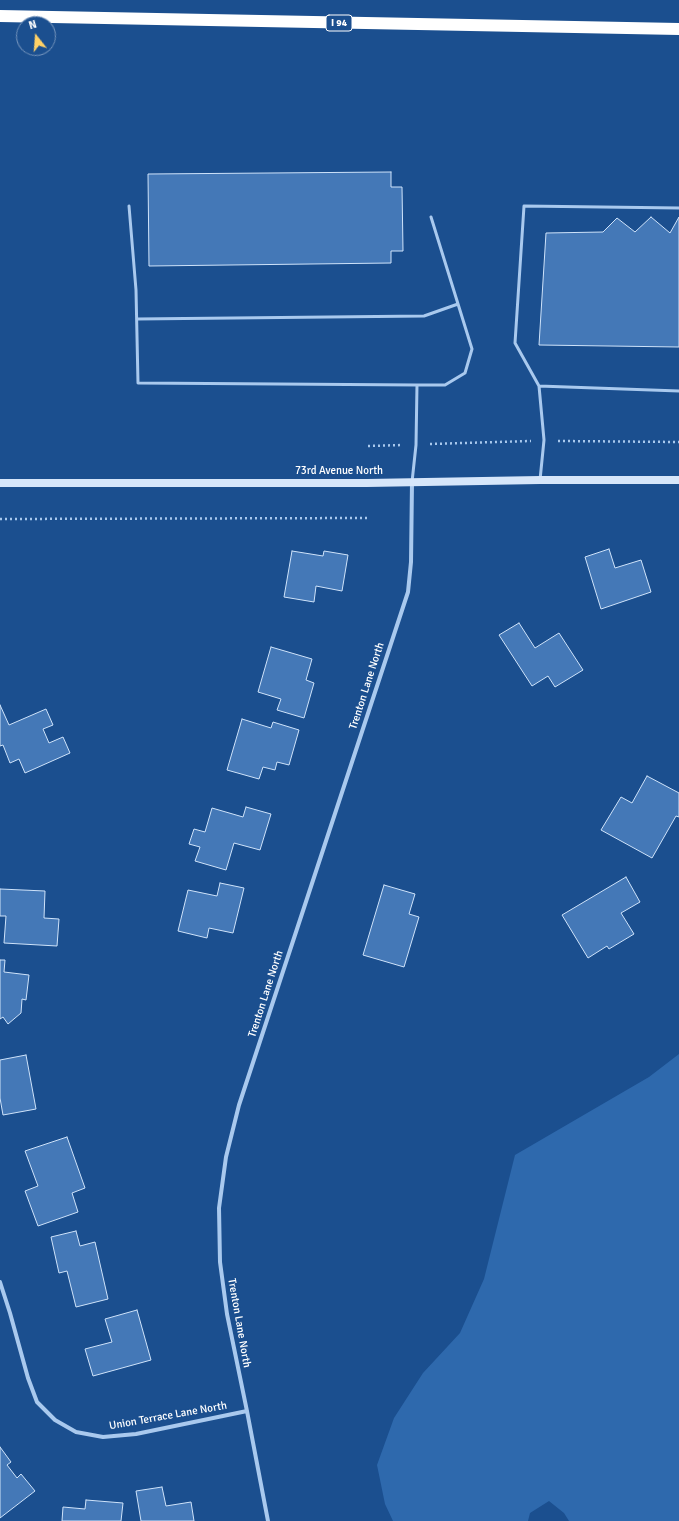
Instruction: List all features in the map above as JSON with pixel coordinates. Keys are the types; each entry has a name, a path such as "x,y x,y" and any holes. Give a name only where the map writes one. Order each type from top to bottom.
{"highway":[{"name":"I 94","path":"0,16 679,29"}],"street":[{"name":"73rd Avenue North","path":"0,483 679,480"},
{"name":"Trenton Lane North","path":"268,1521 227,1314 220,1262 219,1208 226,1157 239,1105 408,592 411,562 412,482"},
{"name":"Union Terrace Lane North","path":"0,1282 28,1378 37,1402 55,1420 76,1432 103,1437 136,1434 247,1411"}],"lane":[{"path":"129,206 136,290 138,383 445,385 465,373 472,349 430,217"},
{"path":"540,480 544,440 539,386 515,343 524,206 679,208"},
{"path":"137,319 424,316 458,304"},
{"path":"412,482 416,445 417,386"},
{"path":"539,386 679,391"}],"path":[{"path":"368,446 544,440 679,442"},
{"path":"0,519 367,518"}],"shaded area":[{"path":"679,1054 679,1521 569,1521 564,1513 549,1501 530,1513 528,1521 393,1521 385,1504 377,1465 394,1418 423,1373 460,1333 484,1279 515,1155 649,1077"}],"building":[{"path":"391,172 391,187 402,187 403,251 391,251 391,263 149,266 148,174"},
{"path":"651,217 670,233 679,217 679,347 539,345 546,233 603,232 617,218 635,232"},
{"path":"609,549 615,568 641,560 651,592 601,609 585,557"},
{"path":"292,551 323,556 324,551 348,555 342,591 316,586 314,602 284,597"},
{"path":"519,623 535,648 559,633 583,670 555,687 548,676 532,686 499,635"},
{"path":"271,647 312,659 306,680 314,683 304,718 277,710 281,699 258,692"},
{"path":"0,705 9,725 46,709 53,725 43,729 49,743 63,737 70,753 25,773 19,759 10,763 3,745 0,746"},
{"path":"242,719 271,728 273,722 299,730 289,765 277,762 275,770 263,767 259,779 227,770"},
{"path":"647,776 679,793 679,817 676,816 652,858 601,830 621,797 632,803"},
{"path":"246,807 271,814 260,850 234,843 226,870 195,861 200,847 189,844 194,829 205,832 212,808 243,817"},
{"path":"626,877 640,902 621,913 634,934 609,949 607,946 588,958 562,915"},
{"path":"220,883 244,888 233,933 209,928 207,938 178,931 188,890 217,896"},
{"path":"384,885 415,894 409,914 419,917 404,967 363,955"},
{"path":"0,889 45,891 44,918 59,919 57,946 4,943 6,916 0,916"},
{"path":"0,960 5,960 4,972 29,975 26,1000 22,999 21,1013 8,1024 3,1017 0,1019"},
{"path":"26,1055 36,1109 3,1115 0,1098 0,1060"},
{"path":"67,1137 85,1188 72,1193 78,1212 38,1226 25,1191 38,1186 25,1151"},
{"path":"76,1231 80,1246 95,1242 108,1299 76,1307 67,1271 59,1273 51,1237"},
{"path":"137,1310 151,1360 93,1376 85,1349 112,1342 105,1319"},
{"path":"0,1447 11,1462 7,1465 17,1478 21,1474 35,1491 0,1518"},
{"path":"162,1487 166,1506 191,1502 194,1521 141,1521 136,1491"},
{"path":"86,1500 123,1503 121,1521 62,1521 63,1507 85,1509"}]}
